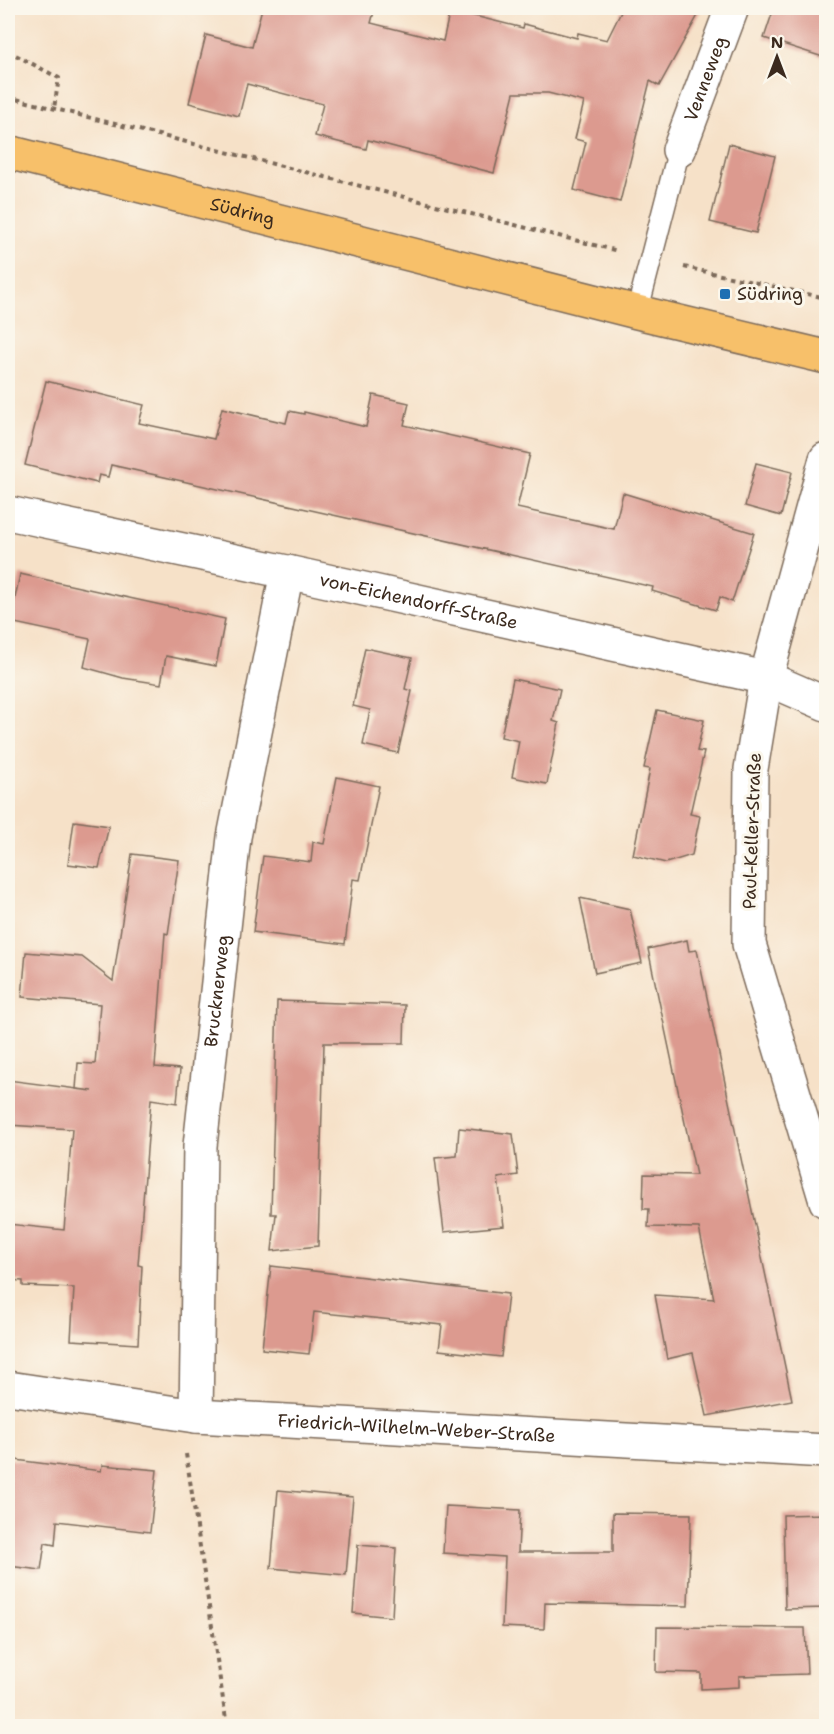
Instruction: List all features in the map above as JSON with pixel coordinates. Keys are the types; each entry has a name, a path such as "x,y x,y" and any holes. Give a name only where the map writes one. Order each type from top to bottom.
{"main road":[{"name":"Südring","path":"8,152 637,312 826,357"}],"street":[{"name":"Venneweg","path":"679,150 732,8"},
{"name":"Paul-Keller-Straße","path":"826,459 766,678 751,769 749,944 826,1201"},
{"name":"von-Eichendorff-Straße","path":"8,513 288,572 766,678 826,705"},
{"name":"Brucknerweg","path":"196,1416 200,1146 234,837 288,572"},
{"name":"Friedrich-Wilhelm-Weber-Straße","path":"8,1388 196,1416 826,1451"}],"lane":[{"path":"637,312 679,150"}],"path":[{"path":"8,51 59,78 54,108"},
{"path":"8,97 651,260 826,298"},
{"path":"196,1416 185,1452 227,1726"}],"building":[{"path":"262,8 375,8 371,23 443,41 450,10 523,28 524,24 577,38 578,33 607,40 623,8 702,8 659,86 650,81 620,202 574,190 586,142 575,139 584,102 548,93 514,93 494,173 368,140 366,149 315,136 323,104 247,84 239,116 189,103 206,35 252,47"},
{"path":"774,8 826,8 826,58 764,38"},
{"path":"729,144 775,156 756,233 710,222"},
{"path":"46,381 144,405 139,423 214,439 222,408 286,423 289,411 304,414 304,412 366,427 373,395 409,403 404,425 530,454 517,508 614,529 623,493 754,533 732,602 720,597 716,610 652,591 653,587 111,465 108,477 99,475 97,483 25,465"},
{"path":"756,463 792,472 781,516 745,506"},
{"path":"20,574 225,619 216,666 166,656 161,684 123,678 84,667 90,639 10,622"},
{"path":"365,648 412,658 405,689 412,691 398,753 363,745 370,710 353,706"},
{"path":"513,679 560,689 553,721 559,723 547,784 512,777 519,741 501,737"},
{"path":"657,710 704,720 697,751 704,752 690,814 700,816 692,855 666,863 633,855 650,769 644,768"},
{"path":"337,777 379,786 360,880 353,879 345,944 253,932 263,856 311,862 313,842 324,844"},
{"path":"74,821 109,826 99,868 68,864"},
{"path":"132,854 179,860 168,934 165,933 155,1067 180,1069 177,1103 151,1099 138,1265 142,1266 138,1344 71,1340 74,1288 23,1286 23,1281 8,1280 8,1224 64,1230 72,1129 8,1125 8,1080 76,1089 78,1063 95,1064 100,1004 22,997 26,952 82,957 113,981"},
{"path":"580,898 630,909 642,963 595,973"},
{"path":"687,940 689,951 697,950 792,1400 707,1416 693,1353 667,1359 655,1295 714,1299 699,1228 648,1227 649,1209 643,1209 644,1174 696,1175 648,949"},
{"path":"277,1001 405,1005 404,1043 324,1043 318,1246 272,1251 276,1214 271,1214"},
{"path":"459,1128 513,1134 518,1175 498,1178 504,1226 444,1232 435,1158 457,1156"},
{"path":"271,1266 508,1294 501,1357 439,1350 442,1325 314,1312 309,1354 262,1349"},
{"path":"8,1459 101,1471 102,1465 157,1470 150,1532 57,1521 55,1545 45,1543 41,1570 8,1566"},
{"path":"278,1490 353,1497 346,1575 271,1568"},
{"path":"446,1506 520,1510 518,1552 613,1552 613,1513 691,1514 688,1606 545,1603 544,1629 502,1627 505,1557 443,1553"},
{"path":"826,1514 826,1608 785,1609 783,1515"},
{"path":"358,1545 396,1548 392,1617 353,1613"},
{"path":"657,1627 805,1628 807,1674 739,1676 739,1687 701,1689 701,1673 656,1672"}],"place":[{"name":"Südring","path":"725,294"}]}
